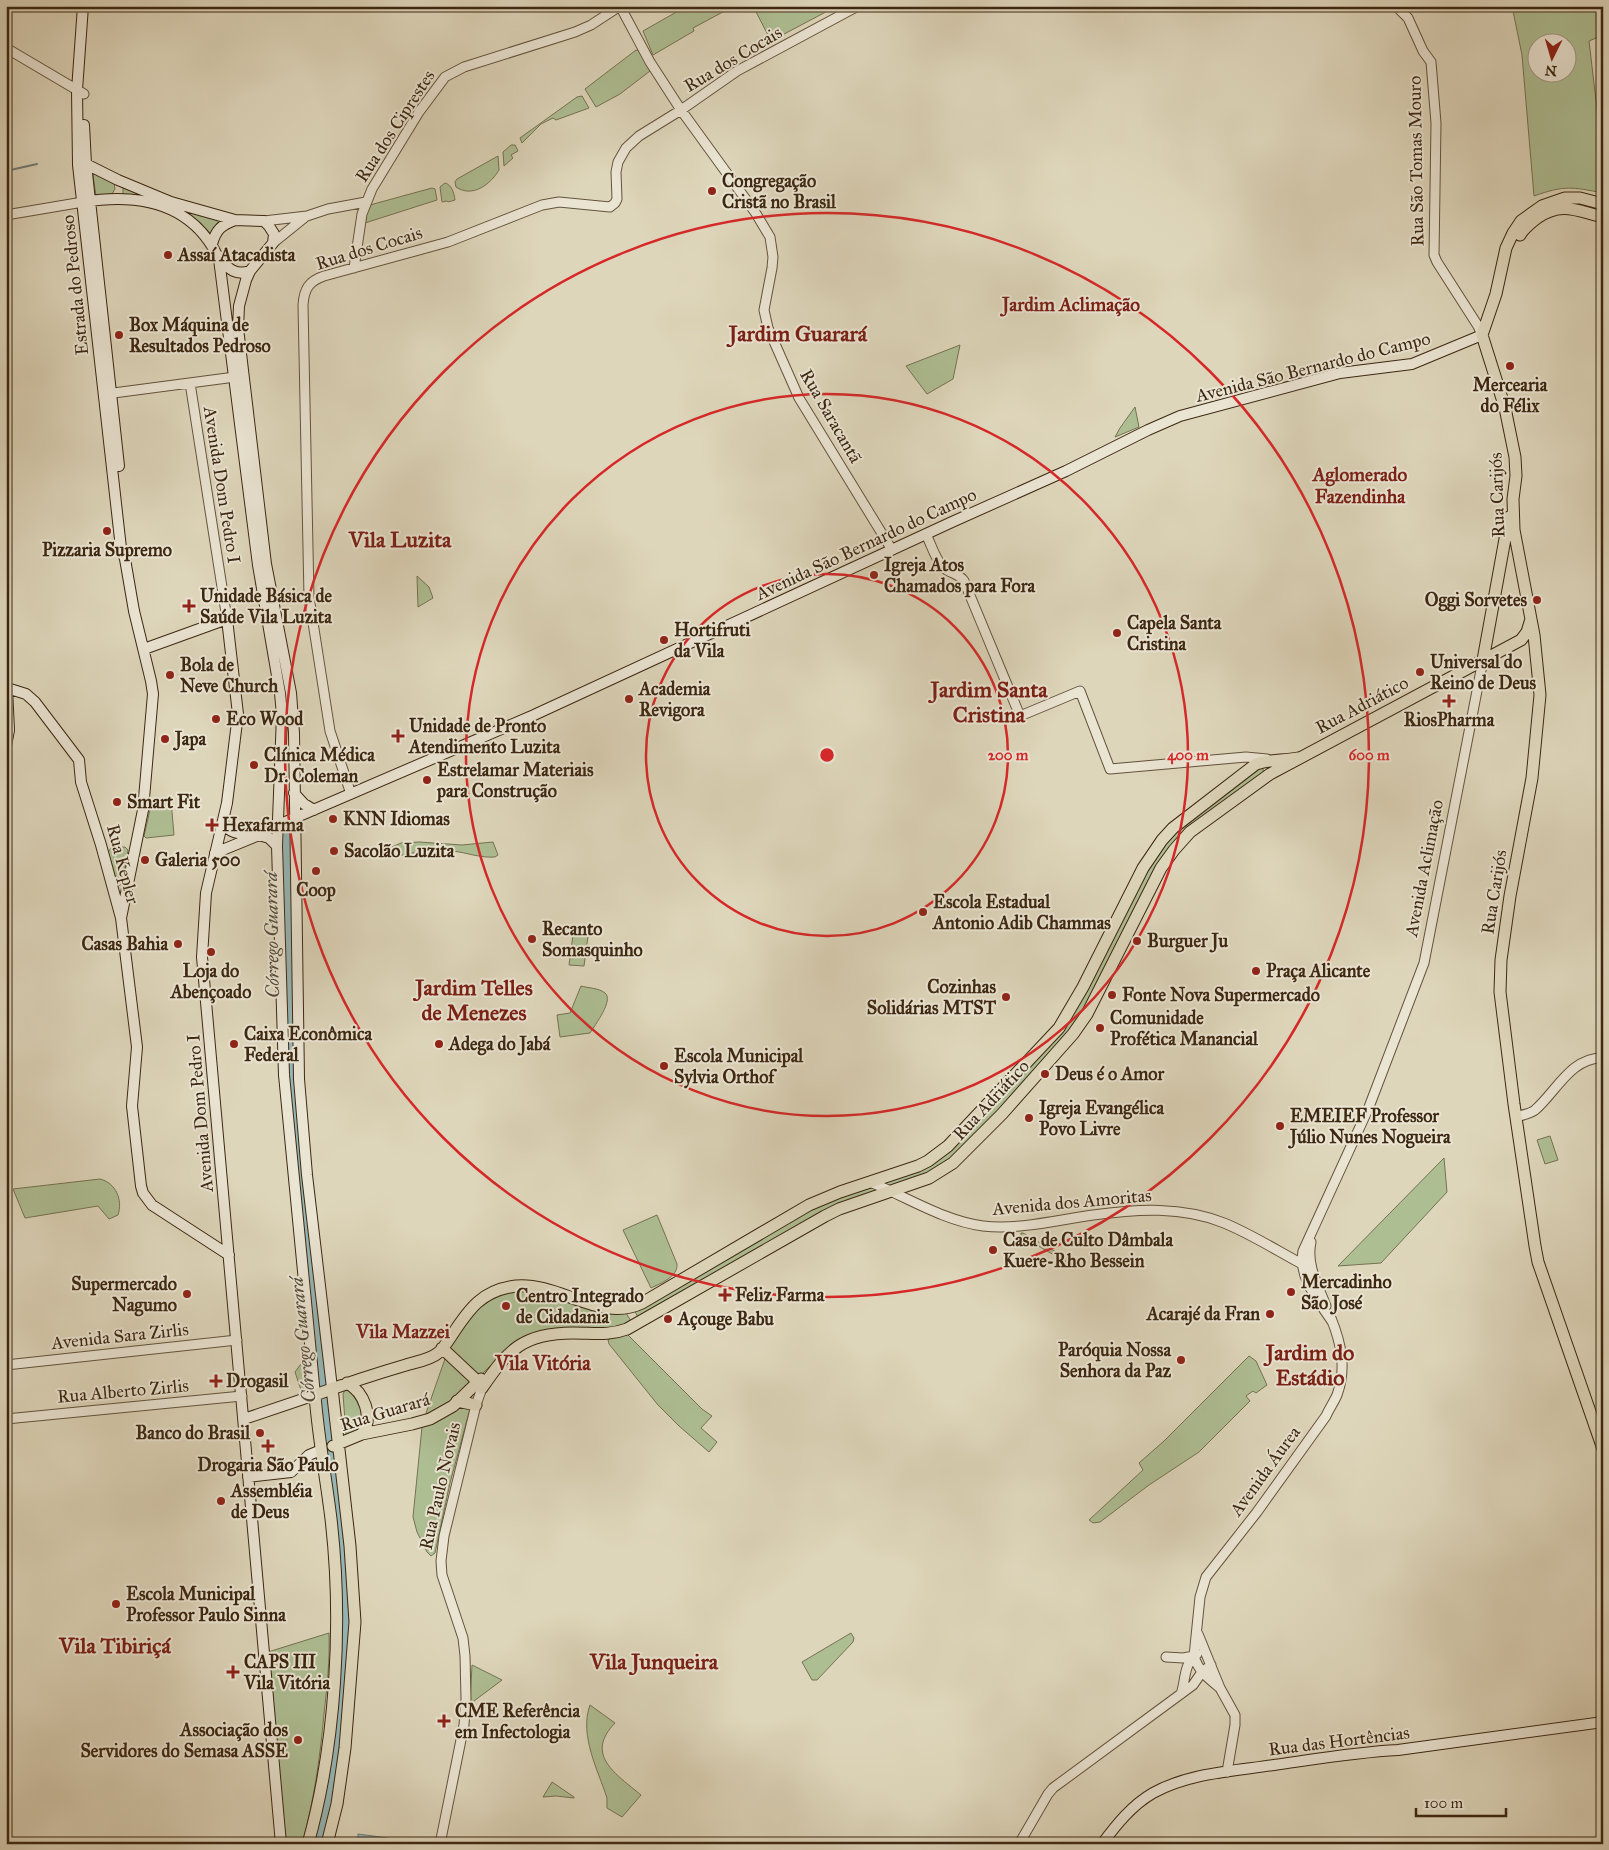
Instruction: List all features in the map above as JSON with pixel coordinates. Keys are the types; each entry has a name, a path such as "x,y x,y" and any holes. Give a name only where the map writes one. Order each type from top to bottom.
{"main road":[{"name":"Estrada do Pedroso","path":"83,6 80,92 82,165 107,394 128,548 125,559 152,694 142,816 121,918"},
{"name":"Estrada do Pedroso","path":"80,92 90,6"},
{"path":"82,165 171,202 235,220 264,221 272,230 272,243 250,271 244,286 239,306 239,338 267,571 292,704 299,1079 330,1447 331,1520 335,1591 335,1660 325,1768 308,1844"},
{"path":"111,198 117,190 118,180"},
{"path":"86,202 111,198 143,200 173,210 193,222 212,244 219,259 258,565 282,704 277,846 284,1075 330,1447 353,1578 355,1633 345,1748 327,1844"},
{"path":"1483,339 1509,240 1521,221 1542,206 1565,198 1580,198 1603,204"},
{"path":"1483,339 1502,296 1513,250 1525,228 1542,215 1558,209 1576,209 1603,217"},
{"path":"212,244 218,228 235,220"},
{"path":"219,259 234,272 242,274 250,271"},
{"name":"Rua Carijós","path":"1483,339 1505,408 1515,457 1514,530 1537,653 1540,695 1532,778 1510,896 1501,960 1500,992 1516,1117 1538,1262 1603,1449"},
{"name":"Avenida São Bernardo do Campo","path":"223,824 228,830 242,834 277,826 534,715 1066,471 1180,416 1340,373 1412,364 1483,339"},
{"name":"Avenida Aclimação","path":"1483,660 1500,560 1513,499"},
{"path":"1500,560 1510,558 1519,560"},
{"path":"144,649 227,619"},
{"name":"Avenida Dom Pedro I","path":"227,619 238,714 223,824 205,900 202,957 281,1844"},
{"path":"1531,619 1527,632 1521,640 1530,643 1537,653"},
{"name":"Rua Adriático","path":"442,1348 469,1310 482,1297 504,1289 524,1286 551,1290 604,1307 628,1308 642,1303 809,1206 870,1182 918,1166 940,1154 1059,1028 1071,1010 1143,868 1162,840 1181,821 1256,764 1281,768 1521,640"},
{"path":"6,688 9,730 6,746"},
{"name":"Rua Kepler","path":"6,688 26,694 35,702 79,760 81,782 121,918"},
{"name":"Rua Adriático","path":"501,1361 517,1347 536,1338 566,1333 597,1335 619,1332 839,1209 942,1171 961,1157 1065,1045 1086,1014 1152,885 1171,854 1190,832 1269,766 1281,761 1298,758"},
{"path":"280,772 289,774 294,788 304,804 314,810"},
{"path":"215,853 259,835 269,838 277,846"},
{"path":"121,918 137,1047 132,1106 141,1186 152,1205 229,1255"},
{"path":"809,1206 806,1217 812,1223"},
{"path":"784,1219 791,1224 794,1233"},
{"path":"628,1308 633,1314 636,1324"},
{"path":"244,1419 347,1383 434,1356 442,1348 474,1378 479,1386"},
{"name":"Rua Guarará","path":"330,1447 362,1434 424,1421 440,1414 479,1386 501,1361"},
{"path":"347,1383 353,1386 362,1396 368,1419 362,1434"},
{"path":"457,1401 476,1405"},
{"path":"248,1477 291,1472 310,1455 330,1447"},
{"name":"Rua das Hortências","path":"1102,1844 1120,1821 1140,1803 1154,1793 1191,1778 1596,1721 1603,1722"}],"street":[{"name":"Rua Saracantã","path":"620,6 650,62 681,110 770,237 773,257 764,310 768,328 799,398 892,550"},
{"name":"Rua dos Ciprestes","path":"354,268 362,214 366,202 384,167 419,112 445,77 464,67 575,32 591,25 620,6"},
{"name":"Rua dos Cocais","path":"351,794 330,731 308,598 304,299 306,288 324,276 448,242 549,203 610,207 615,203 616,199 616,172 623,152 639,136 681,110 737,71 858,6"},
{"name":"Rua São Tomas Mouro","path":"1396,6 1408,18 1423,51 1431,62 1436,123 1434,255 1478,326 1483,339"},
{"path":"6,48 80,92"},
{"path":"6,215 86,202"},
{"path":"264,221 307,216 328,209 366,202"},
{"path":"272,243 307,216"},
{"path":"107,394 235,377"},
{"name":"Avenida Dom Pedro I","path":"190,383 227,619"},
{"path":"926,534 942,566 949,572 960,576 964,581 1020,716 1080,691 1110,769 1246,757 1269,766"},
{"name":"Avenida Aclimação","path":"1306,1265 1315,1228 1369,1107 1424,963 1483,660"},
{"path":"1236,758 1256,764"},
{"path":"1516,1117 1533,1111 1574,1068 1593,1059 1603,1058"},
{"name":"Avenida dos Amoritas","path":"870,1182 887,1192 956,1220 991,1226 1018,1226 1127,1210 1182,1212 1224,1223 1306,1265"},
{"name":"Avenida Áurea","path":"1180,1694 1187,1666 1194,1656 1198,1634 1200,1597 1206,1577 1257,1512 1326,1416 1341,1381 1343,1364 1339,1339 1333,1323 1308,1284 1304,1275 1306,1265"},
{"name":"Avenida Sara Zirlis","path":"6,1365 237,1340"},
{"name":"Rua Paulo Novais","path":"440,1844 464,1725 466,1700 463,1638 442,1575 441,1561 444,1536 479,1386"},
{"name":"Rua Alberto Zirlis","path":"6,1419 242,1396"},
{"name":"Avenida Áurea","path":"1198,1634 1220,1688"},
{"path":"1166,1657 1178,1658 1206,1654"},
{"path":"1194,1656 1196,1664 1202,1672 1220,1688 1234,1715 1235,1720 1227,1772"},
{"path":"1018,1844 1048,1794 1193,1685 1202,1672 1211,1665"}],"green space":[{"path":"687,6 734,6 693,28 694,31 653,55 643,31"},
{"path":"753,6 837,6 771,41"},
{"path":"1512,6 1603,6 1603,35 1589,41 1603,160 1603,193 1569,188 1534,196 1522,55"},
{"path":"636,50 640,51 650,71 620,94 596,107 585,89"},
{"path":"582,96 589,108 556,120 553,118 541,124 522,143 520,138 577,97"},
{"path":"511,145 515,145 518,151 511,155 513,158 504,166 503,152"},
{"path":"498,156 499,170 486,185 468,191 456,187 455,182 457,179"},
{"path":"95,173 114,183 115,189 112,194 96,196 93,175"},
{"path":"445,183 451,187 455,200 442,202 440,187"},
{"path":"123,187 221,221 210,233 190,216 170,206 123,195"},
{"path":"432,188 435,189 437,200 365,223 367,208 370,205"},
{"path":"960,345 953,379 927,394 906,366"},
{"path":"1135,407 1139,427 1115,437 1120,428"},
{"path":"417,576 429,587 433,598 418,607"},
{"path":"1261,768 1264,774 1188,830 1078,1021 988,1124 940,1168 838,1206 639,1319 634,1310 811,1208 919,1169 1054,1038 1131,896 1165,842 1253,771"},
{"path":"152,801 171,801 174,835 146,838 144,836"},
{"path":"419,842 462,845 493,842 498,855 495,857 484,857 437,850 392,858 392,851 385,850 401,843"},
{"path":"125,847 128,850 122,884 118,886 108,852 111,848"},
{"path":"574,927 589,929 584,966 569,965"},
{"path":"581,986 603,991 607,996 606,1007 590,1033 560,1037 557,1015 570,1013"},
{"path":"1550,1136 1558,1160 1545,1164 1537,1140"},
{"path":"1444,1158 1447,1192 1381,1263 1338,1266"},
{"path":"100,1179 106,1181 114,1188 119,1198 118,1215 109,1219 98,1206 25,1218 13,1189"},
{"path":"657,1215 677,1264 677,1269 664,1282 651,1288 623,1230"},
{"path":"1021,1233 1077,1264 1077,1266 1075,1267 1021,1236"},
{"path":"516,1291 538,1292 626,1313 631,1321 626,1327 575,1329 506,1350 479,1377 447,1348 468,1319 483,1305"},
{"path":"627,1334 702,1409 712,1416 701,1428 717,1442 709,1452 658,1405 609,1344 608,1340 613,1337"},
{"path":"446,1356 474,1382 454,1400 425,1416"},
{"path":"1249,1356 1256,1361 1267,1385 1256,1393 1253,1391 1246,1396 1250,1401 1199,1452 1149,1485 1100,1522 1093,1523 1089,1520 1143,1470 1139,1463 1164,1441"},
{"path":"306,1357 309,1389 303,1396 295,1372"},
{"path":"346,1388 351,1388 367,1416 363,1428 346,1435 343,1394"},
{"path":"458,1407 470,1409 450,1483 435,1553 431,1556 417,1532 413,1517 422,1427"},
{"name":"Associação dos Servidores do Semasa ASSE","path":"329,1633 328,1674 316,1779 310,1812 302,1844 285,1844 268,1652"},
{"path":"851,1633 854,1638 853,1642 817,1680 812,1680 802,1662"},
{"path":"472,1665 502,1680 470,1704"},
{"path":"590,1705 615,1723 606,1734 602,1745 607,1763 641,1795 622,1817 607,1808 607,1798 591,1752 587,1728 587,1716"},
{"path":"552,1782 574,1797 574,1798 543,1797"}],"water":[{"path":"358,1834 388,1838 388,1844 358,1844"}],"waterway":[{"path":"6,171 37,164"},
{"name":"Córrego Guarará","path":"286,829 292,1090 302,1198 342,1543 345,1606 345,1655 335,1760 317,1844"}],"place":[{"name":"Congregação Cristã no Brasil","path":"712,191"},
{"name":"Assaí Atacadista","path":"168,255"},
{"name":"Box Máquina de Resultados Pedroso","path":"119,335"},
{"name":"Mercearia do Félix","path":"1510,366"},
{"name":"Pizzaria Supremo","path":"107,531"},
{"name":"Igreja Atos Chamados para Fora","path":"874,575"},
{"name":"Oggi Sorvetes","path":"1537,600"},
{"name":"Unidade Básica de Saúde Vila Luzita","path":"189,606"},
{"name":"Capela Santa Cristina","path":"1117,633"},
{"name":"Hortifruti da Vila","path":"664,640"},
{"name":"Universal do Reino de Deus","path":"1420,672"},
{"name":"Bola de Neve Church","path":"170,675"},
{"name":"Academia Revigora","path":"629,699"},
{"name":"RiosPharma","path":"1449,701"},
{"name":"Eco Wood","path":"216,719"},
{"name":"Unidade de Pronto Atendimento Luzita","path":"398,736"},
{"name":"Japa","path":"165,739"},
{"name":"Clínica Médica Dr. Coleman","path":"254,765"},
{"name":"Estrelamar Materiais para Construção","path":"427,780"},
{"name":"Smart Fit","path":"117,802"},
{"name":"KNN Idiomas","path":"333,819"},
{"name":"Hexafarma","path":"212,825"},
{"name":"Sacolão Luzita","path":"334,851"},
{"name":"Galeria 500","path":"145,860"},
{"name":"Coop","path":"316,871"},
{"name":"Escola Estadual Antonio Adib Chammas","path":"923,912"},
{"name":"Recanto Somasquinho","path":"532,939"},
{"name":"Burguer Ju","path":"1137,941"},
{"name":"Casas Bahia","path":"178,944"},
{"name":"Loja do Abençoado","path":"211,952"},
{"name":"Praça Alicante","path":"1256,971"},
{"name":"Fonte Nova Supermercado","path":"1112,995"},
{"name":"Cozinhas Solidárias MTST","path":"1006,997"},
{"name":"Comunidade Profética Manancial","path":"1100,1028"},
{"name":"Caixa Econômica Federal","path":"234,1044"},
{"name":"Adega do Jabá","path":"439,1044"},
{"name":"Escola Municipal Sylvia Orthof","path":"664,1066"},
{"name":"Deus é o Amor","path":"1045,1074"},
{"name":"Igreja Evangélica Povo Livre","path":"1029,1118"},
{"name":"EMEIEF Professor Júlio Nunes Nogueira","path":"1280,1126"},
{"name":"Casa de Culto Dâmbala Kuere-Rho Bessein","path":"993,1250"},
{"name":"Mercadinho São José","path":"1291,1292"},
{"name":"Supermercado Nagumo","path":"187,1294"},
{"name":"Feliz Farma","path":"725,1295"},
{"name":"Centro Integrado de Cidadania","path":"506,1306"},
{"name":"Acarajé da Fran","path":"1270,1314"},
{"name":"Açouge Babu","path":"668,1319"},
{"name":"Paróquia Nossa Senhora da Paz","path":"1181,1360"},
{"name":"Drogasil","path":"216,1381"},
{"name":"Banco do Brasil","path":"260,1433"},
{"name":"Drogaria São Paulo","path":"268,1446"},
{"name":"Assembléia de Deus","path":"221,1501"},
{"name":"Escola Municipal Professor Paulo Sinna","path":"116,1604"},
{"name":"CAPS III Vila Vitória","path":"233,1672"},
{"name":"CME Referência em Infectologia","path":"444,1721"},
{"name":"Associação dos Servidores do Semasa ASSE","path":"298,1740"}],"district":[{"name":"Jardim Aclimação","path":"1071,304"},
{"name":"Jardim Guarará","path":"798,333"},
{"name":"Aglomerado Fazendinha","path":"1360,485"},
{"name":"Vila Luzita","path":"400,539"},
{"name":"Jardim Santa Cristina","path":"989,702"},
{"name":"Jardim Telles de Menezes","path":"474,1000"},
{"name":"Vila Mazzei","path":"403,1331"},
{"name":"Vila Vitória","path":"543,1363"},
{"name":"Jardim do Estádio","path":"1310,1364"},
{"name":"Vila Tibiriçá","path":"115,1645"},
{"name":"Vila Junqueira","path":"654,1661"}]}
